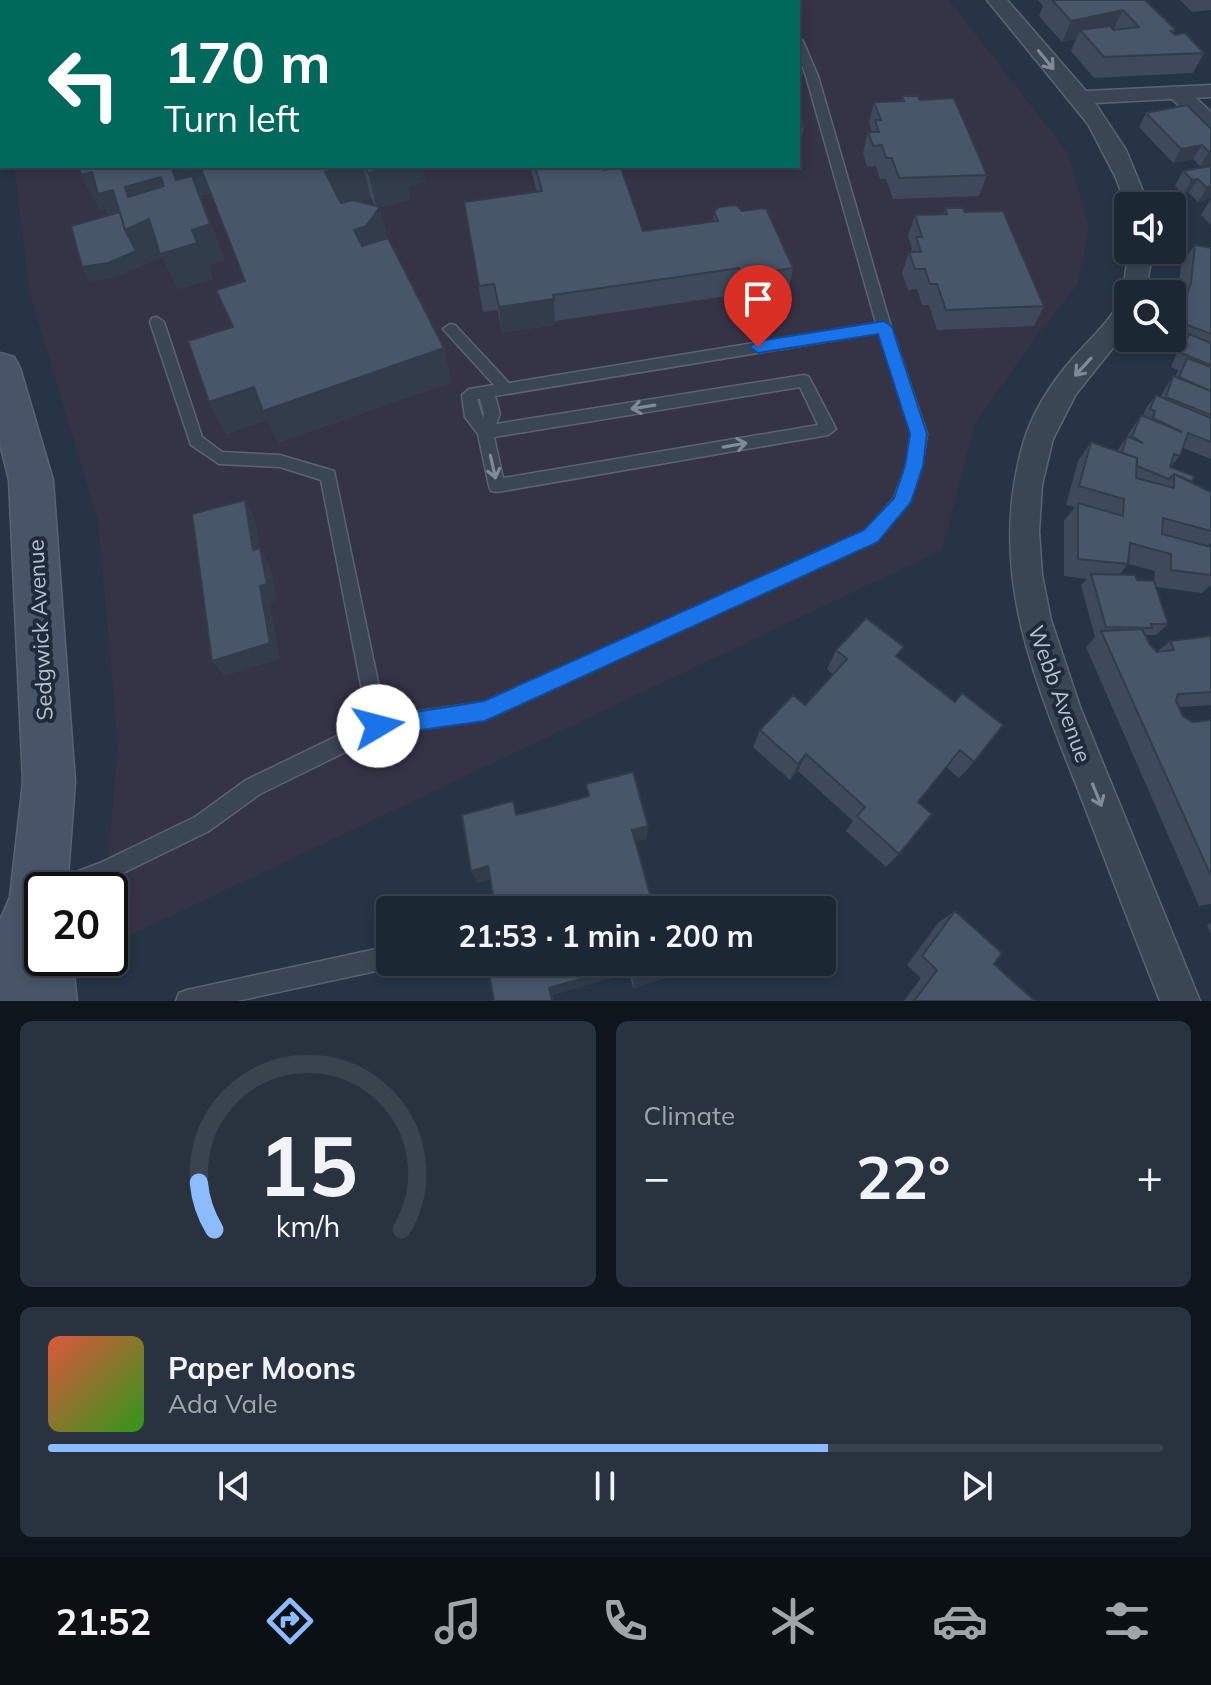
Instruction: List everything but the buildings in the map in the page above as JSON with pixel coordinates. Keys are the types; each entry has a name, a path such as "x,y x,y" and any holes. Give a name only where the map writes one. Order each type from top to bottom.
{"street":[{"path":"997,0 1120,155 1132,192"},
{"path":"1077,98 1211,91"},
{"path":"1178,93 1211,124"},
{"name":"Webb Avenue","path":"1114,329 1106,343 1080,369 1058,399 1040,435 1031,465 1023,514 1023,559 1032,616 1049,678 1180,1001"},
{"name":"Sedgwick Avenue","path":"0,368 31,480 49,782 45,872"},
{"name":"Sedgwick Avenue","path":"0,991 24,945"},
{"path":"45,976 47,1001"}],"lane":[{"path":"104,872 202,824 253,787 378,726 485,711 871,536 901,502 914,466 919,434 805,77 800,51"},
{"path":"157,322 196,441 219,458 280,461 328,476 378,726"},
{"path":"485,432 804,381 828,429 497,486 485,432 473,417 469,395 884,327"},
{"path":"450,329 505,388"},
{"path":"485,432 492,414 486,392"},
{"path":"187,1001 376,960"}],"shaded area":[{"path":"800,0 949,0 1068,153 1089,228 1078,284 1032,342 975,424 942,550 128,936 128,872 107,872 118,746 98,521 29,290 14,168 800,168"}],"route":[{"path":"378,726 485,711 871,536 901,502 914,466 919,434 884,327 758,347"}]}
